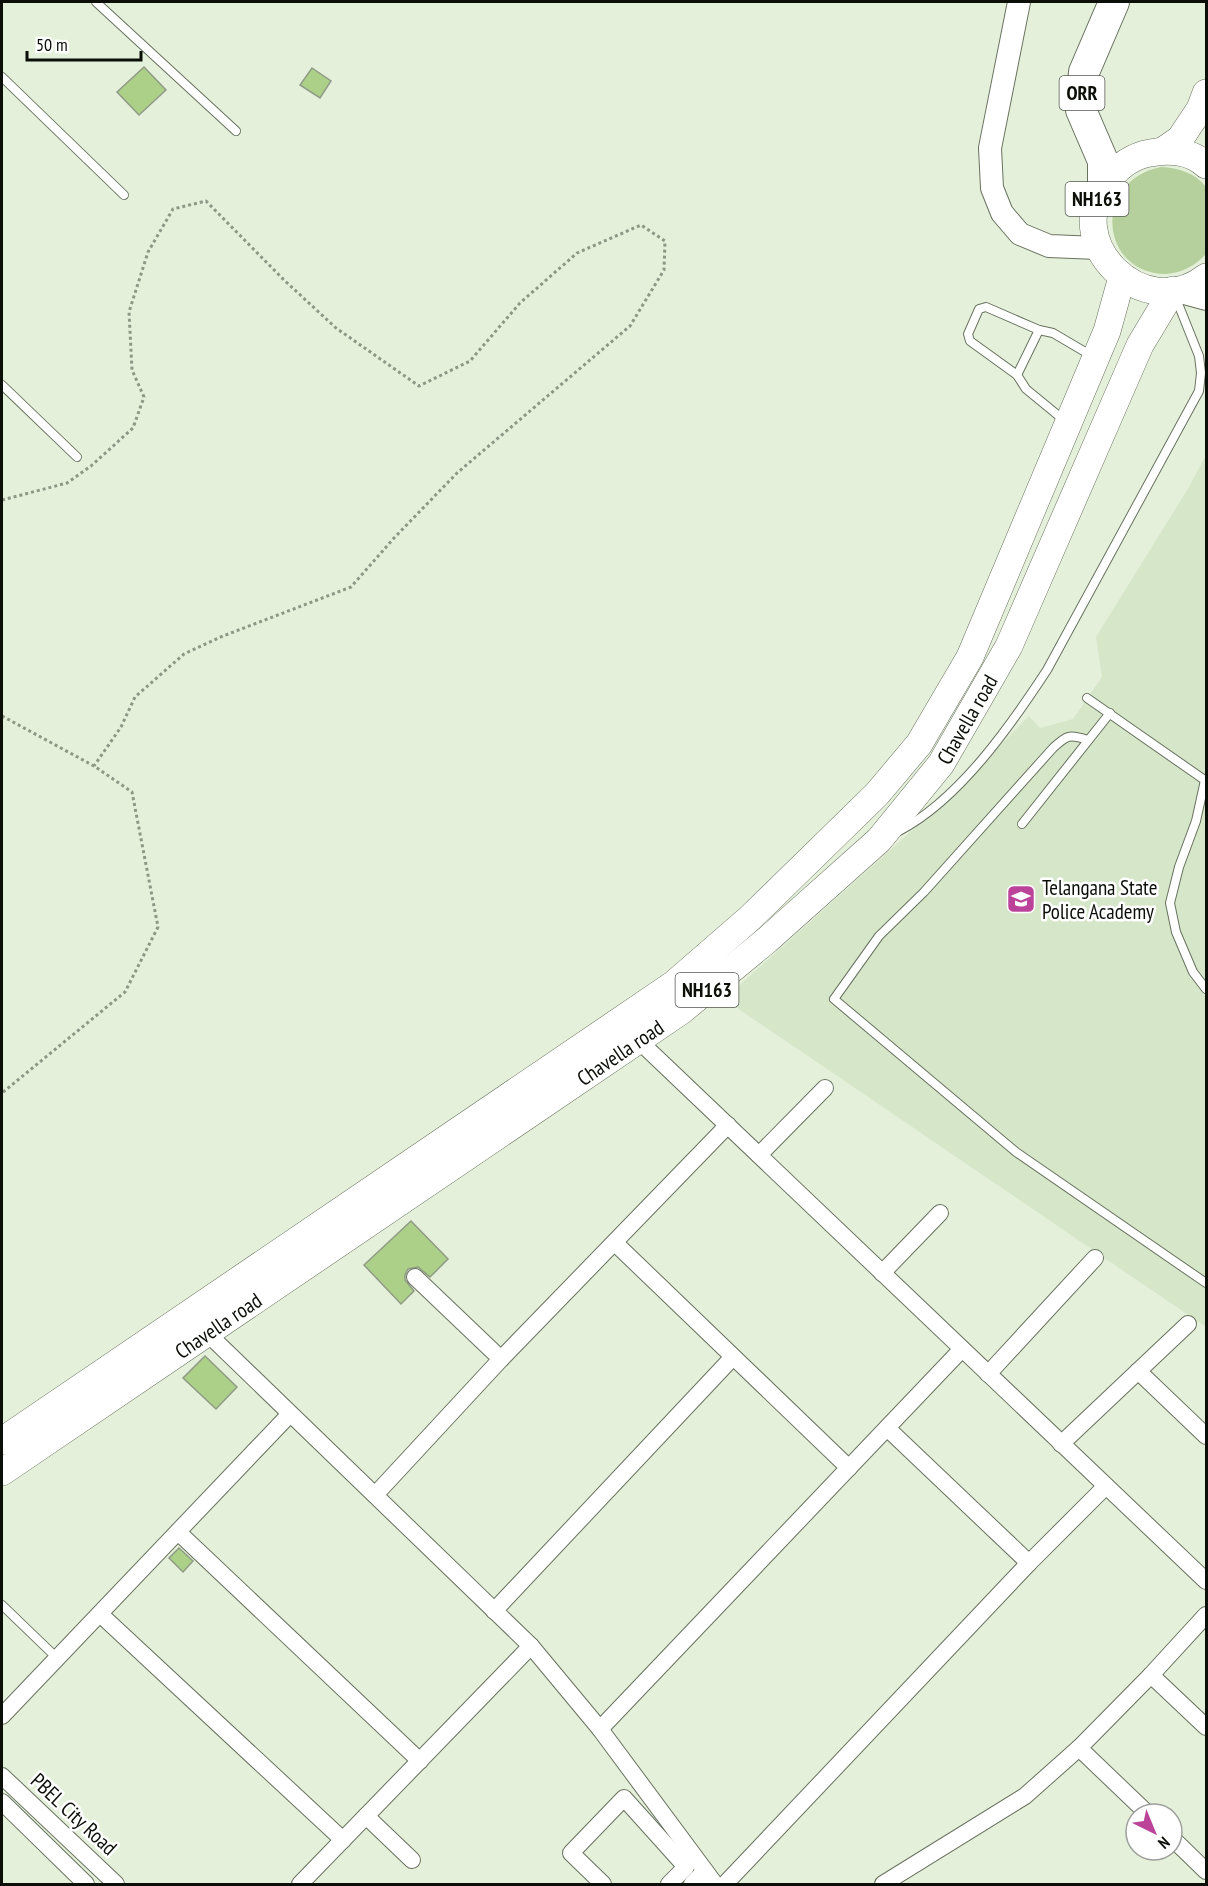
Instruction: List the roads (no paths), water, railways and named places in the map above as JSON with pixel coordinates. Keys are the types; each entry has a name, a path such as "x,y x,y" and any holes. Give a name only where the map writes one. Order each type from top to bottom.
{"highway":[{"name":"ORR","path":"1102,186 1102,161 1080,111 1084,72 1114,2"},
{"name":"NH163","path":"1164,150 1180,139 1200,109 1206,93"},
{"name":"NH163","path":"1206,165 1184,153 1164,150 1139,155 1118,167 1102,186 1095,206 1093,227 1098,248 1106,262 1134,285 1154,291 1173,290 1189,287 1206,277"},
{"name":"Chavella road","path":"2,1472 206,1332 674,984 750,918 876,794 919,744 970,657 1107,331 1122,277"},
{"name":"Chavella road","path":"2,1441 418,1174 638,1040 681,1011 767,940 879,840 941,764 1009,646 1140,345 1173,290"}],"main road":[{"path":"1019,2 990,148 992,188 1002,213 1020,234 1049,246 1098,248"},
{"path":"1173,290 1206,299"}],"street":[{"path":"638,1040 1206,1581"},
{"path":"759,1155 825,1088"},
{"path":"375,1495 501,1359 728,1125"},
{"path":"882,1273 940,1214"},
{"path":"615,1243 849,1468"},
{"path":"988,1374 1095,1258"},
{"path":"415,1276 501,1359"},
{"path":"1061,1444 1188,1324"},
{"path":"206,1332 531,1646 600,1729 710,1878 692,1884"},
{"path":"600,1729 962,1349"},
{"path":"494,1611 733,1357"},
{"path":"1138,1371 1206,1436"},
{"path":"2,1716 290,1414"},
{"path":"887,1428 1029,1563"},
{"path":"725,1884 1029,1563 1106,1486"},
{"path":"178,1532 420,1761"},
{"path":"100,1614 343,1840"},
{"path":"883,1884 1025,1796 1079,1748 1206,1615"},
{"path":"300,1884 531,1646"},
{"path":"1151,1675 1206,1727"},
{"path":"1079,1748 1135,1802"},
{"name":"PBEL City Road","path":"2,1776 116,1884"},
{"path":"603,1884 571,1853 624,1798 686,1866 669,1884"},
{"name":"PBEL City Road","path":"2,1802 86,1884"},
{"path":"366,1816 412,1860"},
{"path":"1184,1850 1206,1871"}],"lane":[{"path":"96,2 236,131"},
{"path":"2,77 124,195"},
{"path":"879,840 917,821 944,798 980,762 1019,714 1047,670 1199,391 1201,373 1199,356 1173,290"},
{"path":"1068,423 1026,389 1017,375 970,341 968,334 980,309 986,307 1040,330 1053,333 1095,357"},
{"path":"1017,375 1040,330"},
{"path":"2,385 77,457"},
{"path":"1087,698 1206,781 1170,903 1176,932 1193,972 1206,989"},
{"path":"1022,824 1110,713"},
{"path":"1088,740 1074,736 1064,738 1053,748 924,892 879,936 834,999 1017,1152 1206,1283"},
{"path":"2,1605 57,1658"}],"place":[{"name":"Telangana State Police Academy","path":"1021,899"}]}
